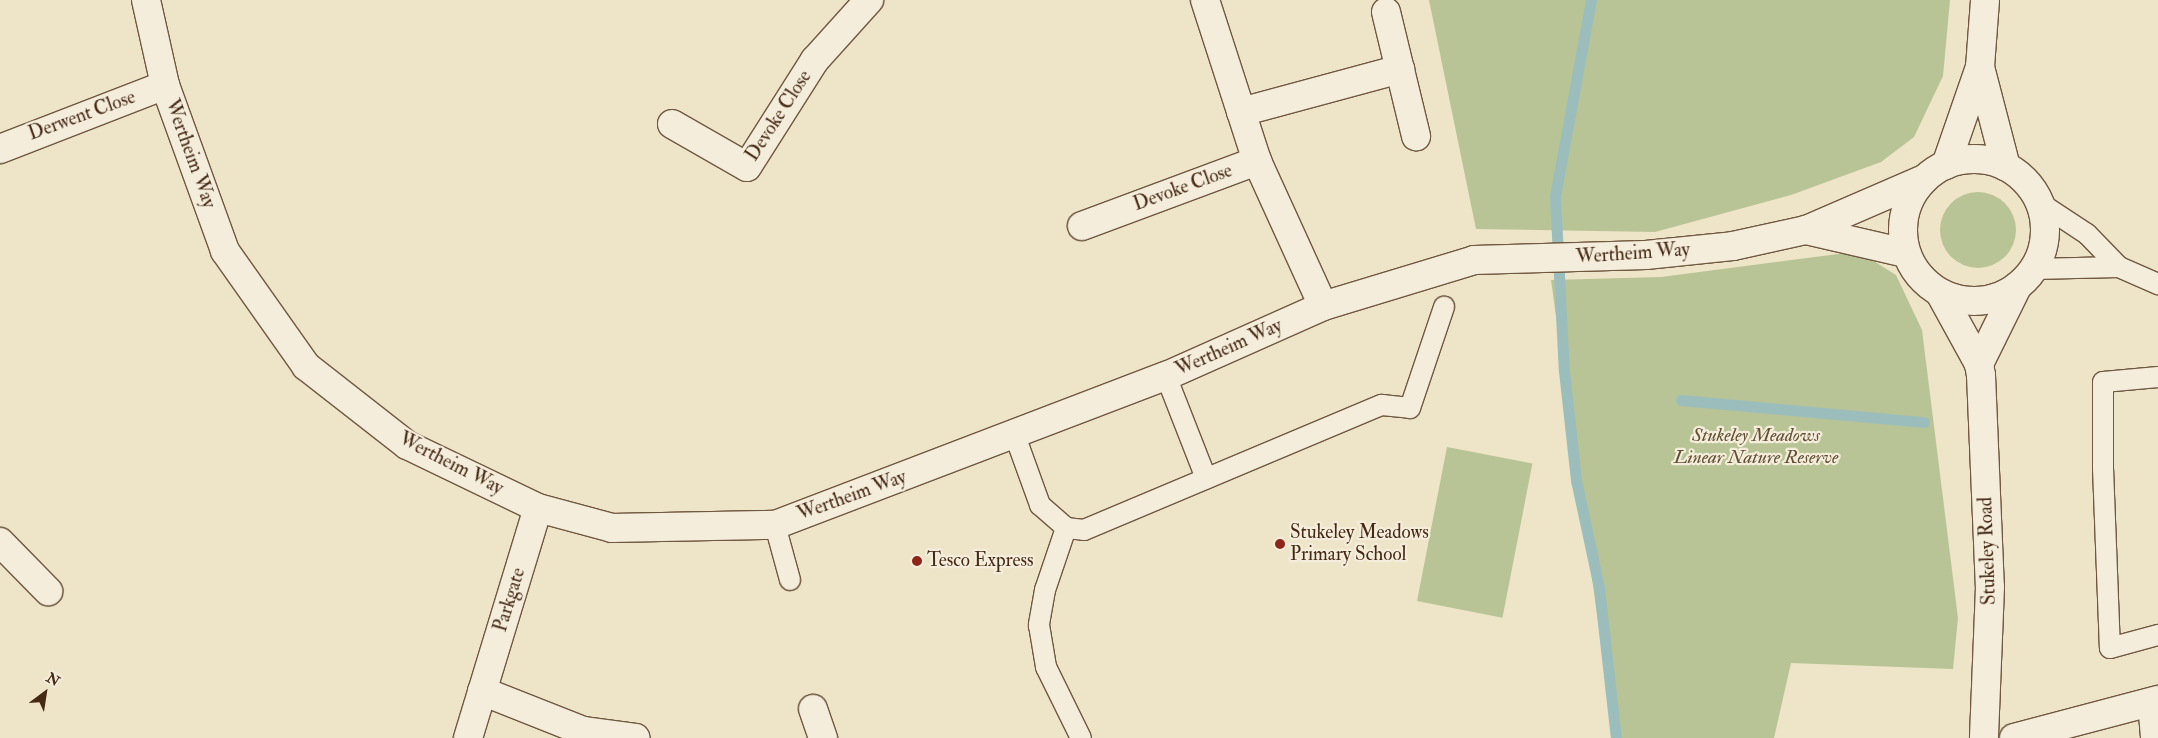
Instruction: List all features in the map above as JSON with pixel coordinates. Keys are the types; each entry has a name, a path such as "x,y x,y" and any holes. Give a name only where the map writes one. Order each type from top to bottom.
{"street":[{"name":"Wertheim Way","path":"146,0 165,85 225,251 306,366 407,445 538,508 612,528 775,525 1166,376 1323,306 1474,260 1580,258 1733,246 1806,230 1924,179"},
{"name":"Devoke Close","path":"672,124 747,167 815,60 869,0"},
{"name":"Devoke Close","path":"1205,0 1257,161 1323,306"},
{"path":"1946,164 1980,67 1985,0"},
{"path":"1386,12 1416,136"},
{"path":"1980,67 2006,167"},
{"path":"1240,112 1400,69"},
{"name":"Derwent Close","path":"0,149 165,85"},
{"path":"1966,160 1987,160 2006,167 2020,176 2040,203 2045,225 2044,240 2025,278 1999,297 1980,301 1959,300 1940,293 1925,283 1906,253 1902,234 1904,213 1912,195 1924,179 1946,164 1966,160"},
{"name":"Devoke Close","path":"1082,226 1257,161"},
{"name":"Wertheim Way","path":"1806,230 1906,253"},
{"name":"Stukeley Road","path":"1979,364 2025,278"},
{"name":"Stukeley Road","path":"1940,293 1979,364 1990,586 1984,738"},
{"name":"Parkgate","path":"468,738 538,508"},
{"path":"0,542 48,591"},
{"path":"482,691 583,730 636,738"},
{"path":"2014,738 2153,702"},
{"path":"813,709 823,738"}],"lane":[{"path":"2040,203 2087,234 2119,267 2158,284"},
{"path":"2025,278 2119,267"},
{"path":"1014,433 1040,506 1066,528 1084,530 1382,405 1410,408 1444,306"},
{"path":"1166,376 1206,478"},
{"path":"2158,377 2103,382 2103,468 2110,648 2158,635"},
{"path":"775,525 790,580"},
{"path":"1066,528 1044,590 1039,625 1046,667 1081,738"},
{"path":"2151,738 2153,702"}],"green space":[{"path":"1429,0 1950,0 1943,76 1914,137 1881,162 1791,195 1655,232 1476,229"},
{"path":"1978,192 1992,195 2005,203 2013,216 2016,230 2013,244 2005,257 1992,265 1978,268 1964,265 1951,257 1943,244 1940,230 1943,216 1951,203 1964,195"},
{"name":"Stukeley Meadows Linear Nature Reserve","path":"1846,253 1872,260 1896,275 1922,330 1958,618 1953,669 1791,663 1774,738 1614,738 1551,280 1661,277"},
{"path":"1447,447 1532,464 1502,618 1417,601"}],"waterway":[{"path":"1591,0 1555,196 1564,371 1576,480 1599,587 1616,738"},
{"path":"1681,400 1924,422"}],"place":[{"name":"Stukeley Meadows Primary School","path":"1280,544"},
{"name":"Tesco Express","path":"917,561"}]}
